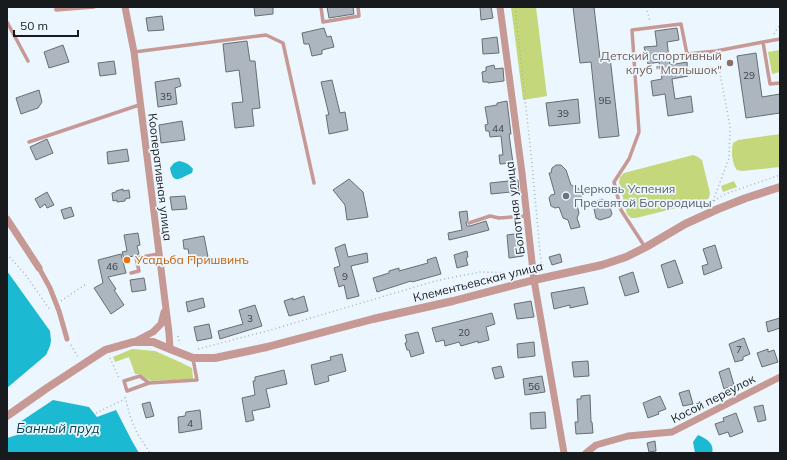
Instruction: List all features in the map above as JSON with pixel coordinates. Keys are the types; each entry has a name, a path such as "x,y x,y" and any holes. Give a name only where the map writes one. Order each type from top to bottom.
{"street":[{"name":"Кооперативная улица","path":"126,7 134,52 170,349"},
{"name":"Болотная улица","path":"500,7 534,280 564,451"},
{"name":"Клементьевская улица","path":"7,416 105,350 134,342 153,342 170,349 215,358 267,347 373,319 602,265 626,257 685,224 711,212 746,198 780,188"},
{"path":"7,219 39,268 50,288 59,311 67,339"},
{"path":"134,342 153,332 161,324 165,307"},
{"name":"Косой переулок","path":"586,453 596,445 628,436 672,432 780,377"},
{"path":"564,451 572,453"}],"lane":[{"path":"56,7 56,10 94,7"},
{"path":"321,7 323,22 359,16 358,7"},
{"path":"7,22 28,61"},
{"path":"646,247 621,210 614,182 629,159 639,132 632,30 681,24 687,54 716,51 780,39"},
{"path":"134,52 266,35 283,43 314,183"},
{"path":"763,42 770,84 780,83"},
{"path":"29,142 140,105"},
{"path":"469,223 490,216 499,218 526,216"},
{"path":"131,273 139,271 136,258 158,254"},
{"path":"150,383 140,376 124,381 127,391 150,383 197,380 193,354"}],"path":[{"path":"515,7 541,262 547,271"},
{"path":"646,7 652,27"},
{"path":"769,41 780,24"},
{"path":"716,51 730,127 729,158 713,201 725,194 780,175"},
{"path":"7,254 33,285 52,312 61,318"},
{"path":"193,354 198,349 280,327 435,281 480,272 526,273"},
{"path":"56,304 86,284"},
{"path":"177,332 182,349"},
{"path":"67,339 78,356"},
{"path":"105,350 114,364 120,379"},
{"path":"124,395 137,433 150,453"},
{"path":"96,413 125,399"}],"green space":[{"path":"511,7 536,7 547,96 523,100"},
{"path":"780,50 780,72 772,74 768,52"},
{"path":"780,134 780,167 742,171 737,170 732,157 733,143 738,140"},
{"path":"693,155 702,160 710,193 709,198 704,201 636,218 631,218 627,214 619,182 620,177 624,173"},
{"path":"734,181 737,187 723,192 721,186"},
{"path":"132,349 155,351 180,362 192,368 193,379 151,381 139,374 135,374 129,357 115,362 113,357"}],"water":[{"path":"179,161 187,164 193,169 192,173 175,179 171,174 170,168 174,163"},
{"path":"7,271 50,331 51,341 46,355 7,388"},
{"name":"Банный пруд","path":"53,400 89,407 97,417 116,410 139,453 7,453 7,438 17,435 17,424"},
{"path":"698,435 706,439 711,444 713,449 712,453 695,453 693,442"}],"building":[{"path":"254,7 273,7 273,14 255,16"},
{"path":"327,7 353,7 354,14 329,18"},
{"path":"480,7 491,7 493,18 481,20"},
{"path":"573,7 594,7 600,58 610,57 619,136 599,138 591,62 580,63"},
{"path":"162,16 164,30 148,31 146,18"},
{"path":"324,28 327,37 331,36 334,47 322,50 322,54 312,56 309,44 304,44 302,33"},
{"path":"677,28 679,40 667,42 670,65 687,62 688,76 672,79 675,99 691,96 693,112 668,116 665,94 653,96 651,81 662,79 659,62 648,64 644,47 657,46 655,31"},
{"path":"497,37 499,53 483,54 482,39"},
{"path":"247,41 250,61 255,61 260,108 252,109 254,126 235,128 232,103 243,102 239,70 226,72 223,44"},
{"path":"63,45 69,62 49,68 44,52"},
{"path":"756,53 762,97 780,94 780,113 746,118 737,56"},
{"path":"114,61 116,74 100,76 98,63"},
{"path":"494,65 495,69 503,68 504,81 488,83 483,82 482,72 486,71 486,67"},
{"path":"179,78 181,86 175,88 177,104 158,107 155,82"},
{"path":"332,80 340,113 345,112 348,130 329,134 326,115 329,115 321,82"},
{"path":"39,90 42,102 38,108 21,114 16,98"},
{"path":"578,99 580,123 549,126 546,103"},
{"path":"507,101 513,163 500,164 499,155 503,155 501,136 490,137 489,131 486,131 485,125 488,124 485,107 497,105 497,103"},
{"path":"182,121 185,140 161,143 159,125"},
{"path":"47,139 53,153 36,160 30,147"},
{"path":"127,149 129,161 108,164 107,152"},
{"name":"Церковь Успения Пресвятой Богородицы","path":"556,165 561,165 566,170 571,185 579,189 582,197 580,200 576,201 579,213 577,218 580,227 571,229 568,220 563,218 559,207 555,208 551,206 549,198 551,195 555,194 549,173 551,173 552,168"},
{"path":"349,179 363,192 368,217 347,220 345,205 333,190"},
{"path":"518,180 519,194 511,195 511,192 491,194 490,183"},
{"path":"123,189 123,191 129,190 130,198 125,199 125,201 113,201 112,193"},
{"path":"47,192 54,205 47,208 45,204 40,208 35,199"},
{"path":"185,196 187,209 172,210 170,197"},
{"path":"602,199 609,204 612,214 610,217 600,220 596,218 594,209 597,201"},
{"path":"71,207 74,216 64,219 61,210"},
{"path":"467,211 467,226 486,221 489,230 449,240 448,233 462,230 459,212"},
{"path":"138,233 140,245 137,246 139,254 124,259 122,252 127,251 124,235"},
{"path":"521,233 523,256 509,258 507,235"},
{"path":"204,236 208,257 190,260 188,249 184,249 183,240"},
{"path":"345,244 348,257 367,253 368,262 351,266 359,296 347,299 344,285 339,287 334,268 340,266 335,248"},
{"path":"715,245 722,268 704,275 702,266 708,264 703,249"},
{"path":"467,251 468,257 466,258 468,265 457,268 454,255"},
{"path":"121,254 126,273 108,277 116,289 114,290 124,305 111,314 94,288 103,283 98,260"},
{"path":"560,254 562,262 552,265 549,257"},
{"path":"436,257 441,274 412,282 411,281 377,292 373,278 399,268 399,271 428,263 427,260"},
{"path":"675,260 683,283 668,288 661,265"},
{"path":"633,272 639,292 625,296 619,277"},
{"path":"144,278 146,290 132,292 130,280"},
{"path":"584,287 588,304 570,308 570,305 554,309 551,293"},
{"path":"304,296 308,311 289,316 284,301 293,298 293,300"},
{"path":"203,298 205,307 188,312 186,302"},
{"path":"531,301 534,317 517,319 514,304"},
{"path":"255,305 262,326 220,339 218,331 243,324 239,310"},
{"path":"492,313 495,324 486,327 489,340 478,343 478,341 461,346 459,342 445,346 444,340 436,342 432,328"},
{"path":"780,318 780,328 768,332 766,322"},
{"path":"209,324 212,338 197,341 194,327"},
{"path":"418,332 424,353 411,357 405,343 407,342 405,335"},
{"path":"744,338 750,354 743,357 743,360 735,362 729,344"},
{"path":"534,342 535,356 518,358 517,344"},
{"path":"768,349 768,352 774,350 778,362 762,367 757,353"},
{"path":"342,354 346,371 328,376 329,381 315,385 311,365 331,360 330,357"},
{"path":"588,361 589,376 574,377 572,362"},
{"path":"501,366 504,377 495,379 492,368"},
{"path":"729,368 734,385 724,389 719,372"},
{"path":"284,370 287,384 266,389 270,407 252,411 254,420 246,422 242,398 255,395 253,381 255,381 255,377"},
{"path":"542,376 545,392 525,395 523,379"},
{"path":"689,390 693,404 683,406 679,393"},
{"path":"590,395 593,433 576,434 575,422 578,422 577,399 581,399 581,396"},
{"path":"660,396 666,409 658,412 659,414 648,418 643,403"},
{"path":"150,402 154,416 146,418 142,404"},
{"path":"763,405 766,420 758,422 754,407"},
{"path":"200,410 202,429 179,433 178,417 185,416 186,412"},
{"path":"545,412 546,428 531,429 530,413"},
{"path":"736,413 743,432 730,437 728,432 719,435 715,424 724,421 723,418"},
{"path":"655,441 656,451 649,452 647,443"}],"place":[{"name":"Детский спортивный клуб \"Малышок\"","path":"730,63"},
{"name":"Церковь Успения Пресвятой Богородицы","path":"566,196"},
{"name":"Усадьба Пришвинъ","path":"127,260"}]}
